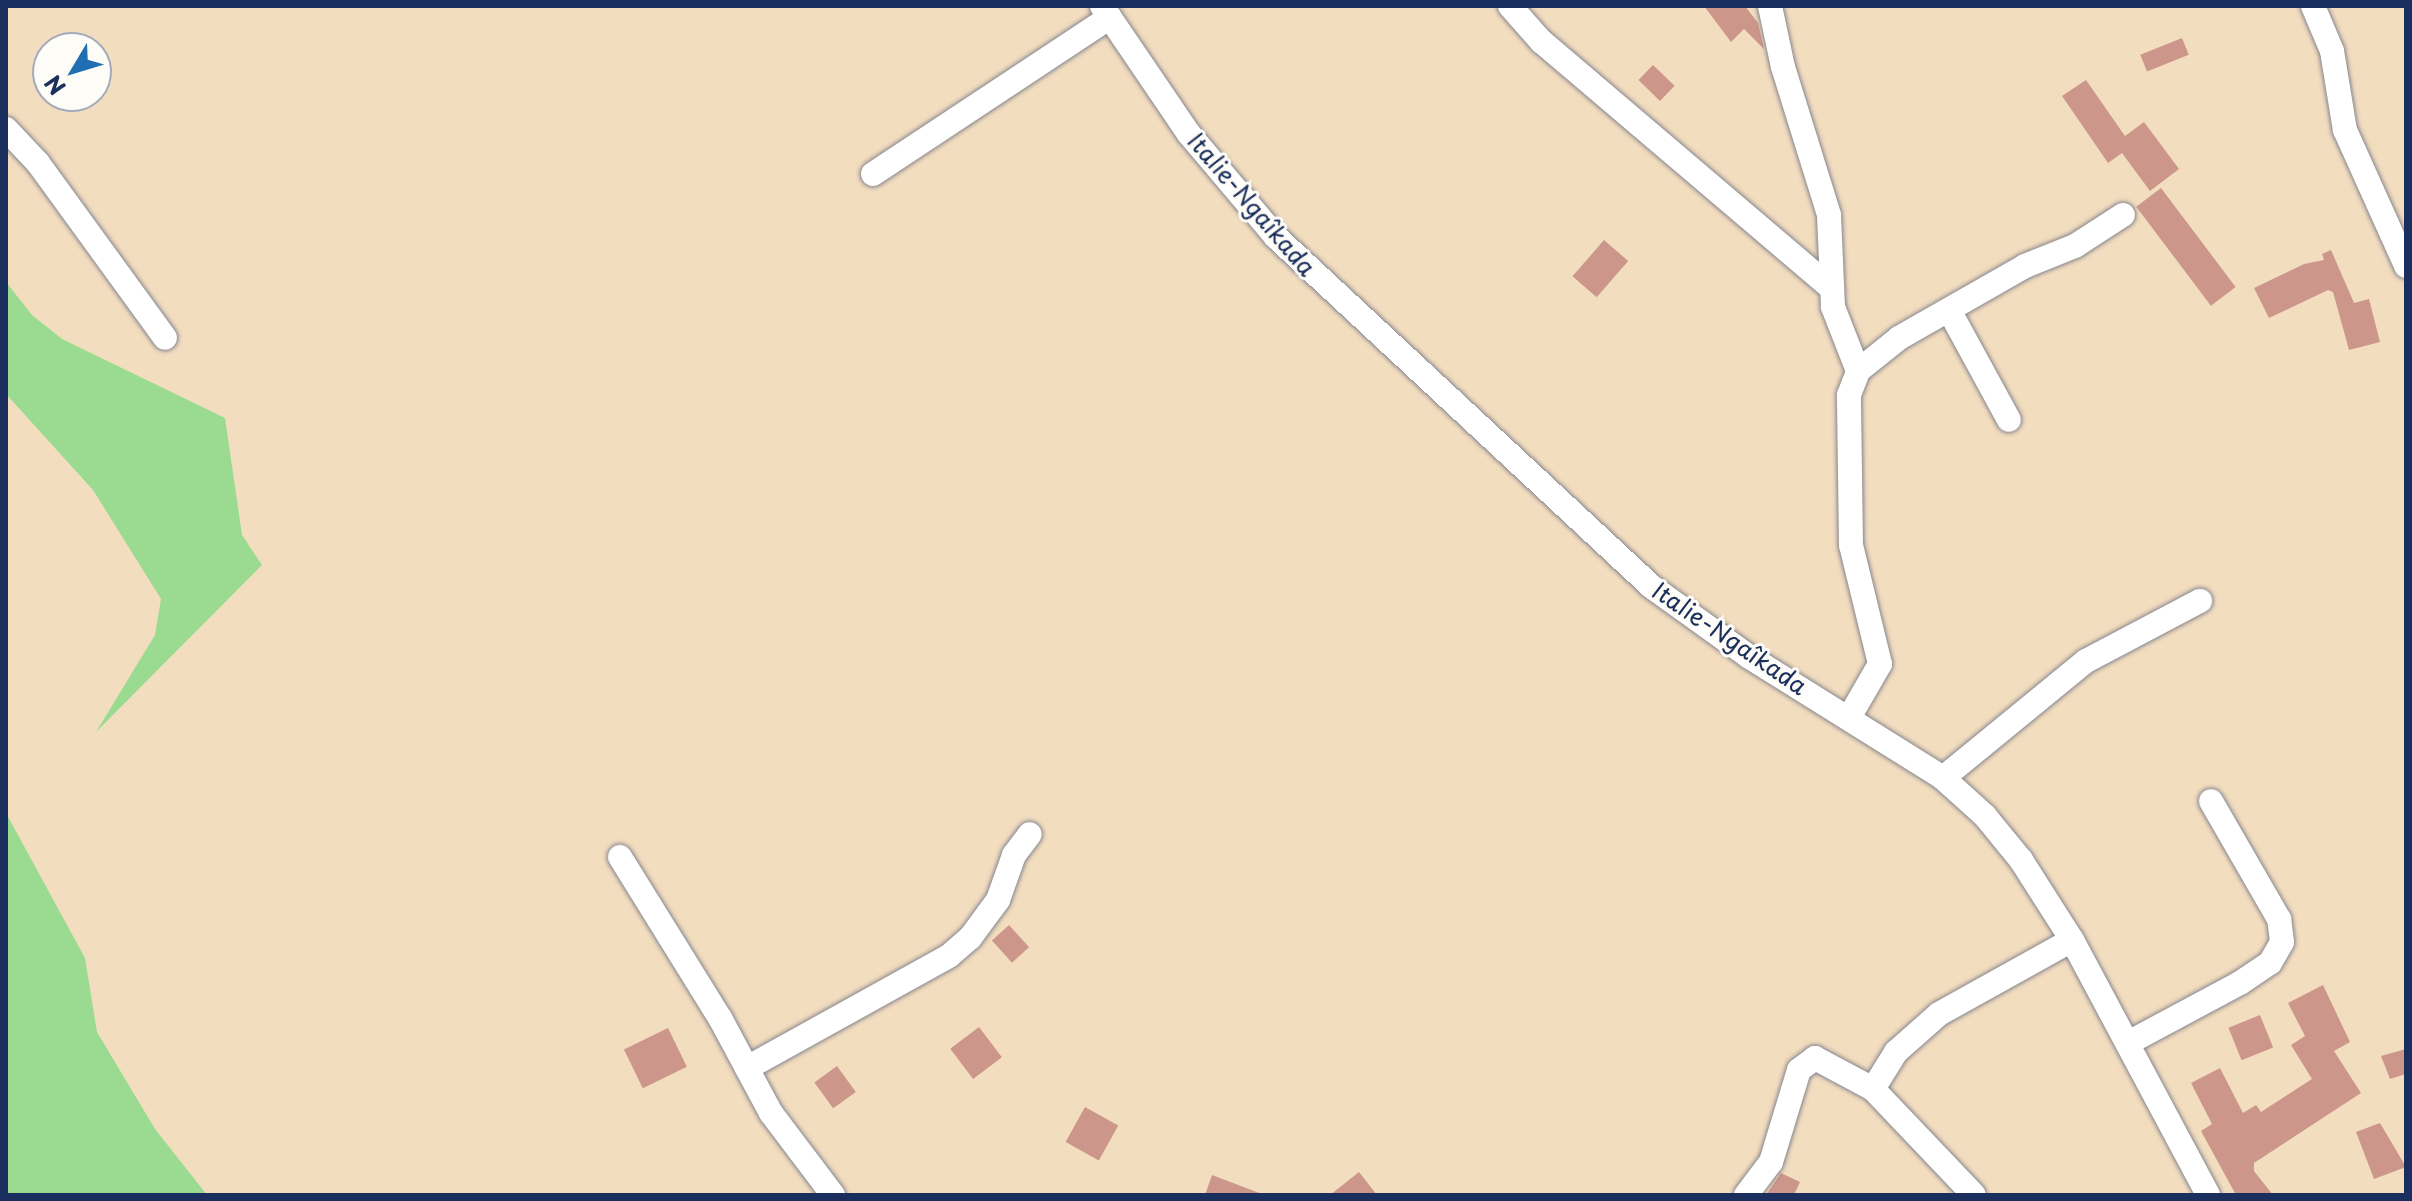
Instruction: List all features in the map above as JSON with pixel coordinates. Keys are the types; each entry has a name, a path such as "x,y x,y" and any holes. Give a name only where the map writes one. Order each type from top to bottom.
{"street":[{"path":"1510,6 1541,41 1710,190 1831,288"},
{"path":"1770,6 1783,67 1829,215 1834,243 1831,288 1858,371"},
{"path":"2313,6 2332,51 2345,130 2406,266"},
{"path":"873,174 1106,12"},
{"name":"Italie-Ngaîkada","path":"1106,12 1189,134 1276,237 1326,288 1508,449 1652,587 1748,656 1850,716 1943,778 1985,816 2021,860 2072,940 2207,1194"},
{"path":"6,129 38,163 165,338"},
{"path":"1850,716 1880,664 1851,545 1849,395 1858,371 1899,338 2025,266 2075,246 2123,215"},
{"path":"1949,310 2009,420"},
{"path":"1943,778 2086,661 2200,601"},
{"path":"2128,1043 2240,983 2270,963 2282,942 2279,919 2211,801"},
{"path":"747,1068 949,956 970,938 998,900 1014,855 1030,834"},
{"path":"620,857 771,1113 833,1195"},
{"path":"1873,1089 1896,1052 1939,1014 2072,940"},
{"path":"1746,1195 1771,1162 1806,1061 1815,1058 1873,1089 1974,1195"}],"green space":[{"path":"6,282 32,315 62,339 225,418 242,535 262,565 96,732 155,635 161,599 93,490 6,394"},
{"path":"6,813 85,958 97,1032 155,1129 207,1195 6,1195"}],"building":[{"path":"1704,6 1745,6 1758,23 1764,49 1744,29 1731,42"},
{"path":"2182,38 2189,55 2147,72 2140,55"},
{"path":"1653,65 1675,86 1660,101 1638,80"},
{"path":"2086,80 2125,136 2144,122 2179,169 2150,191 2122,153 2108,163 2062,96"},
{"path":"2161,188 2236,287 2211,306 2136,207"},
{"path":"1604,240 1628,261 1597,297 1573,276"},
{"path":"2331,250 2354,303 2369,299 2380,342 2349,350 2333,292 2328,290 2269,318 2254,288 2304,264 2324,260 2322,254"},
{"path":"1009,925 1029,947 1012,963 992,940"},
{"path":"2323,985 2350,1042 2334,1051 2361,1093 2254,1163 2254,1171 2273,1195 2236,1195 2201,1131 2212,1124 2191,1083 2220,1068 2243,1113 2256,1105 2261,1112 2312,1079 2291,1045 2305,1036 2288,1003"},
{"path":"2260,1015 2273,1047 2242,1060 2228,1028"},
{"path":"979,1027 1002,1057 973,1079 950,1049"},
{"path":"668,1028 687,1067 643,1088 624,1049"},
{"path":"2406,1049 2406,1074 2390,1079 2381,1056"},
{"path":"837,1066 856,1092 833,1108 814,1082"},
{"path":"1085,1107 1118,1125 1099,1160 1066,1142"},
{"path":"2380,1123 2406,1167 2374,1179 2356,1132"},
{"path":"1359,1172 1377,1195 1330,1195"},
{"path":"1781,1173 1800,1182 1794,1195 1766,1195"},
{"path":"1212,1175 1262,1194 1205,1195"}]}
